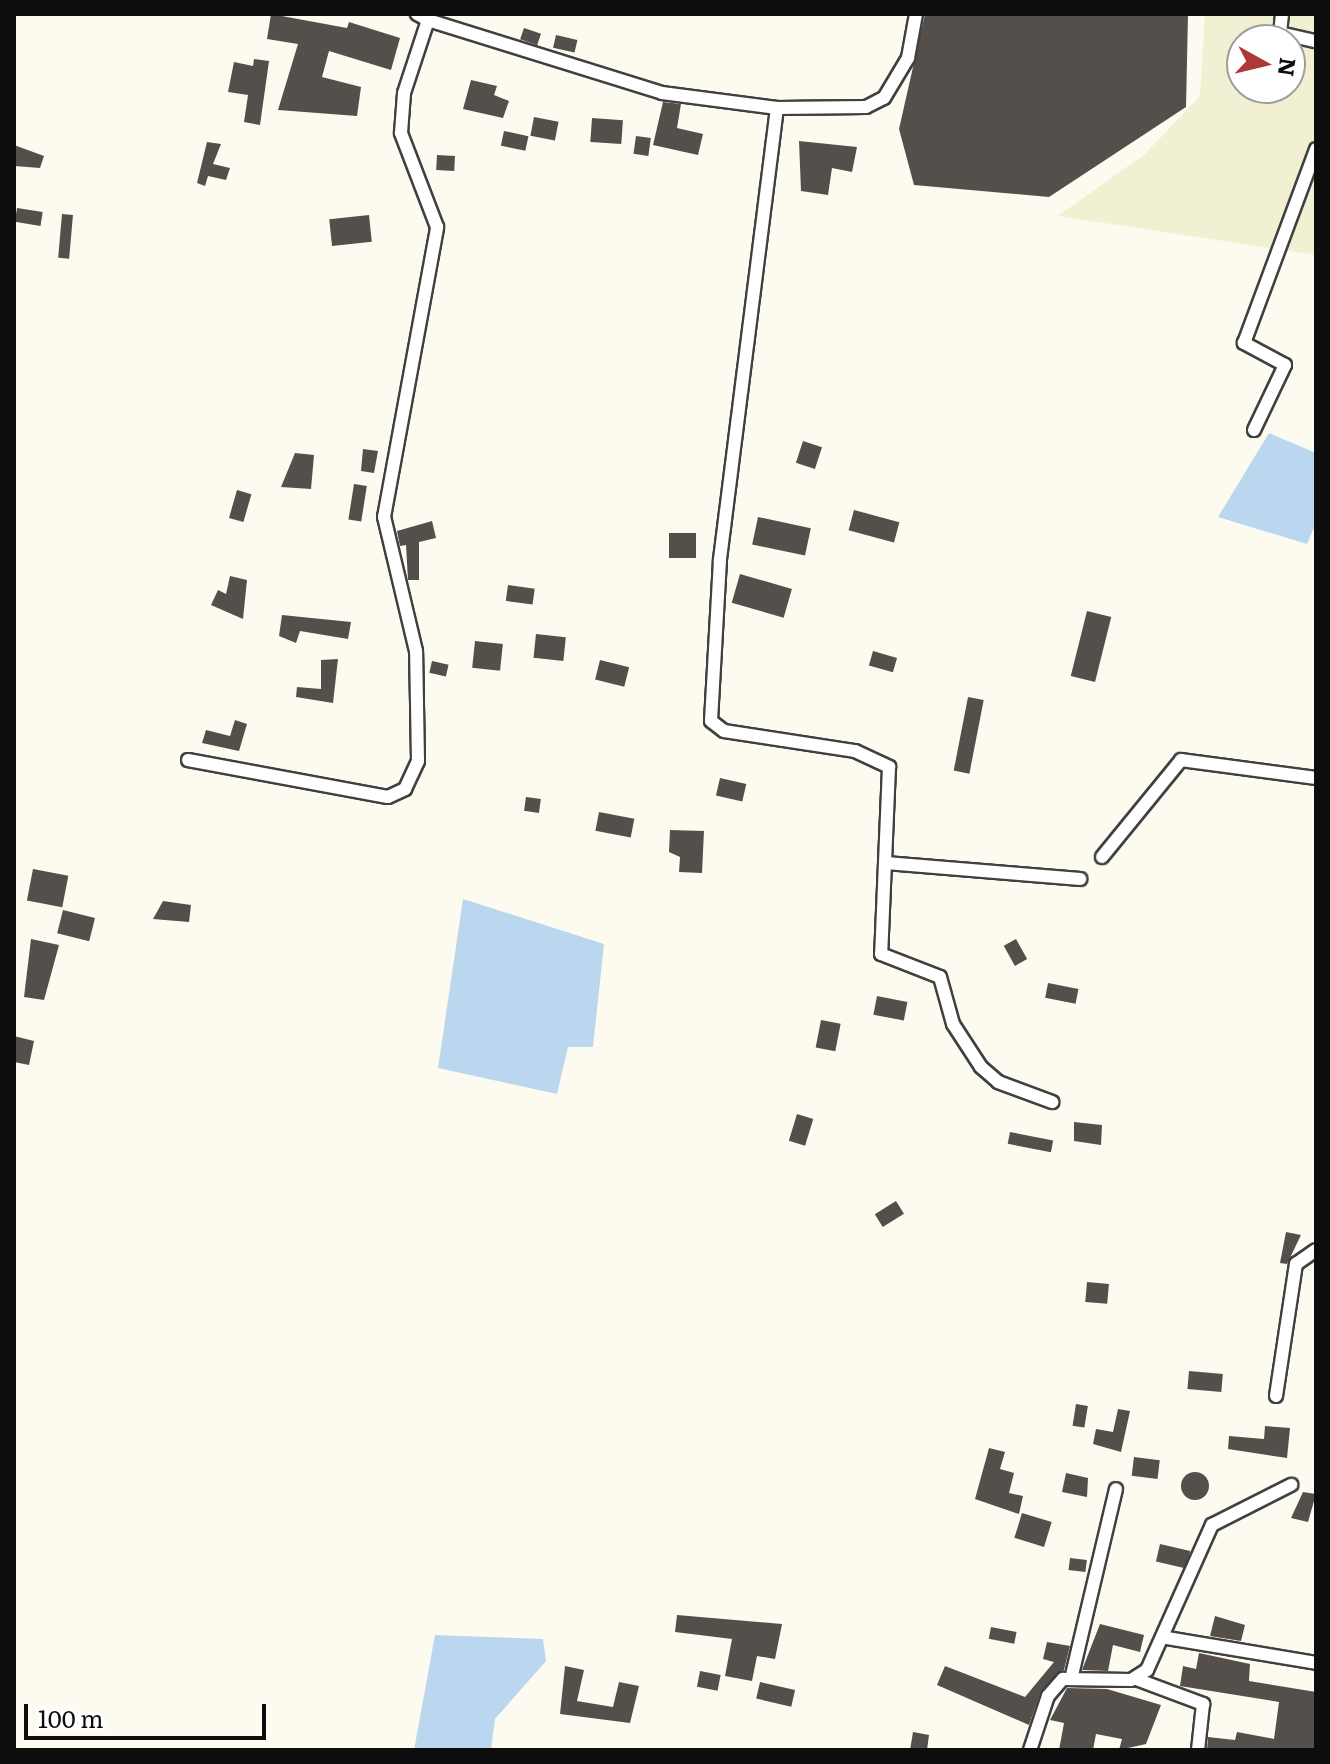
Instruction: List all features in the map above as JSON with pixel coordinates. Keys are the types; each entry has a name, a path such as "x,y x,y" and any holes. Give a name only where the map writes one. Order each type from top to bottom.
{"street":[{"path":"188,760 388,797 405,789 418,761 416,651 384,496 437,227 401,133 404,93 422,17 662,93 777,108 866,107 884,98 908,58 916,14"},
{"path":"1282,14 1280,33 1316,41"},
{"path":"777,108 707,704 711,721 724,731 883,760 893,775 881,954 940,977 953,1024 981,1067 998,1082 1052,1102"},
{"path":"1254,430 1285,365 1244,343 1316,149"},
{"path":"1102,857 1181,760 1316,778"},
{"path":"886,863 1080,879"},
{"path":"1276,1396 1296,1264 1316,1250"},
{"path":"1136,1679 1167,1638 1207,1530 1291,1485"},
{"path":"1030,1750 1048,1696 1072,1675 1116,1489"},
{"path":"1167,1638 1316,1663"},
{"path":"1072,1675 1136,1679 1203,1704 1198,1750"}],"green space":[{"path":"1205,14 1316,14 1316,255 1058,216 1145,154 1200,96"}],"water":[{"path":"1269,433 1316,453 1316,523 1307,544 1218,517"},
{"path":"463,899 604,944 593,1047 568,1047 557,1094 438,1068"},
{"path":"435,1635 543,1639 546,1661 495,1719 491,1750 414,1750"}],"building":[{"path":"271,14 347,28 349,22 400,38 391,70 329,51 322,77 361,87 357,116 278,110 298,44 267,39"},
{"path":"925,14 1188,14 1186,107 1049,197 914,185 899,129"},
{"path":"524,28 541,34 537,45 520,39"},
{"path":"556,35 577,40 575,53 553,48"},
{"path":"254,59 269,61 260,125 244,122 248,95 228,92 234,62 253,66"},
{"path":"471,80 497,86 494,95 509,101 503,118 463,109"},
{"path":"663,102 681,104 677,128 703,134 698,155 653,145"},
{"path":"534,117 559,122 555,140 530,136"},
{"path":"592,118 623,120 621,144 590,142"},
{"path":"504,131 528,136 525,151 501,146"},
{"path":"636,136 651,138 648,156 633,154"},
{"path":"799,141 857,147 852,172 832,168 828,195 801,191"},
{"path":"207,142 221,144 213,164 230,168 226,180 208,176 205,186 197,183"},
{"path":"14,145 44,156 40,168 14,166"},
{"path":"437,155 455,156 454,171 436,170"},
{"path":"17,208 43,212 40,226 15,222"},
{"path":"62,214 73,215 69,259 58,258"},
{"path":"369,215 372,242 332,246 329,219"},
{"path":"803,441 822,447 815,469 796,463"},
{"path":"363,449 378,451 374,473 361,471"},
{"path":"295,453 314,455 311,489 281,487"},
{"path":"354,484 367,486 361,522 348,520"},
{"path":"237,490 251,494 243,522 229,518"},
{"path":"854,510 899,522 894,542 849,530"},
{"path":"758,517 811,528 805,556 752,544"},
{"path":"432,521 436,538 419,542 419,580 408,580 406,545 400,546 397,531"},
{"path":"669,533 696,533 696,558 669,558"},
{"path":"740,574 792,589 784,618 732,603"},
{"path":"230,576 247,580 243,619 211,605 218,590 226,594"},
{"path":"508,585 535,589 533,605 506,601"},
{"path":"1087,611 1111,617 1095,682 1071,676"},
{"path":"282,615 351,622 348,639 300,631 296,643 279,636"},
{"path":"536,634 566,637 563,661 533,658"},
{"path":"475,641 503,644 500,671 472,668"},
{"path":"873,651 897,658 893,672 869,665"},
{"path":"338,659 333,703 296,697 297,687 321,689 321,660"},
{"path":"600,660 629,667 624,687 595,679"},
{"path":"432,661 449,665 446,677 429,673"},
{"path":"968,697 984,700 969,774 954,771"},
{"path":"235,720 247,724 239,751 202,743 206,730 230,736"},
{"path":"720,778 746,784 742,802 716,796"},
{"path":"526,797 541,799 539,813 524,811"},
{"path":"599,812 634,819 631,838 595,831"},
{"path":"670,830 704,831 702,873 679,872 680,857 669,852"},
{"path":"33,869 68,876 62,907 27,900"},
{"path":"163,901 191,905 189,922 153,919"},
{"path":"63,910 95,918 89,941 57,933"},
{"path":"31,939 59,945 44,1000 24,997"},
{"path":"1016,939 1027,959 1015,966 1004,946"},
{"path":"1048,983 1078,989 1076,1004 1045,998"},
{"path":"877,996 907,1002 904,1021 873,1015"},
{"path":"821,1020 841,1024 835,1051 816,1047"},
{"path":"14,1036 34,1041 29,1065 14,1062"},
{"path":"797,1114 813,1119 805,1146 789,1141"},
{"path":"1074,1122 1102,1125 1101,1145 1074,1141"},
{"path":"1010,1132 1053,1140 1051,1152 1008,1144"},
{"path":"896,1201 904,1214 883,1227 875,1214"},
{"path":"1286,1232 1301,1235 1287,1264 1280,1263"},
{"path":"1087,1282 1109,1284 1107,1304 1085,1302"},
{"path":"1189,1371 1223,1374 1221,1392 1187,1389"},
{"path":"1076,1404 1088,1406 1084,1428 1073,1426"},
{"path":"1118,1409 1130,1411 1121,1452 1093,1444 1096,1429 1113,1432"},
{"path":"1265,1426 1290,1428 1287,1458 1228,1449 1229,1436 1264,1439"},
{"path":"989,1448 1005,1452 1000,1469 1014,1473 1009,1493 1023,1496 1019,1514 975,1499"},
{"path":"1134,1457 1160,1460 1157,1479 1132,1476"},
{"path":"1195,1472 1205,1476 1209,1486 1205,1496 1195,1500 1185,1496 1181,1486 1185,1476"},
{"path":"1066,1473 1088,1478 1087,1497 1062,1492"},
{"path":"1303,1492 1316,1494 1308,1522 1291,1518"},
{"path":"1022,1513 1052,1522 1044,1547 1014,1538"},
{"path":"1160,1544 1190,1551 1186,1569 1156,1562"},
{"path":"1070,1558 1087,1560 1085,1572 1069,1570"},
{"path":"677,1615 782,1624 775,1659 757,1656 752,1681 725,1676 732,1639 675,1632"},
{"path":"1215,1616 1245,1625 1241,1641 1210,1636"},
{"path":"1100,1624 1144,1635 1140,1652 1113,1645 1108,1671 1082,1670"},
{"path":"991,1627 1017,1632 1014,1644 989,1639"},
{"path":"1047,1642 1070,1646 1064,1670 1041,1691 1029,1725 937,1685 945,1666 1025,1697 1054,1662 1043,1659"},
{"path":"1199,1653 1250,1664 1249,1681 1316,1692 1316,1750 1207,1750 1208,1737 1235,1740 1237,1732 1274,1739 1279,1702 1180,1686 1183,1666 1196,1669"},
{"path":"565,1666 584,1670 577,1701 613,1707 619,1682 639,1686 630,1723 560,1714"},
{"path":"700,1671 721,1675 718,1691 697,1687"},
{"path":"760,1682 795,1690 791,1707 756,1699"},
{"path":"1067,1688 1107,1689 1161,1705 1146,1744 1119,1750 1122,1739 1096,1734 1093,1750 1059,1750 1064,1723 1050,1720"},
{"path":"913,1732 929,1735 927,1750 910,1750"}]}
